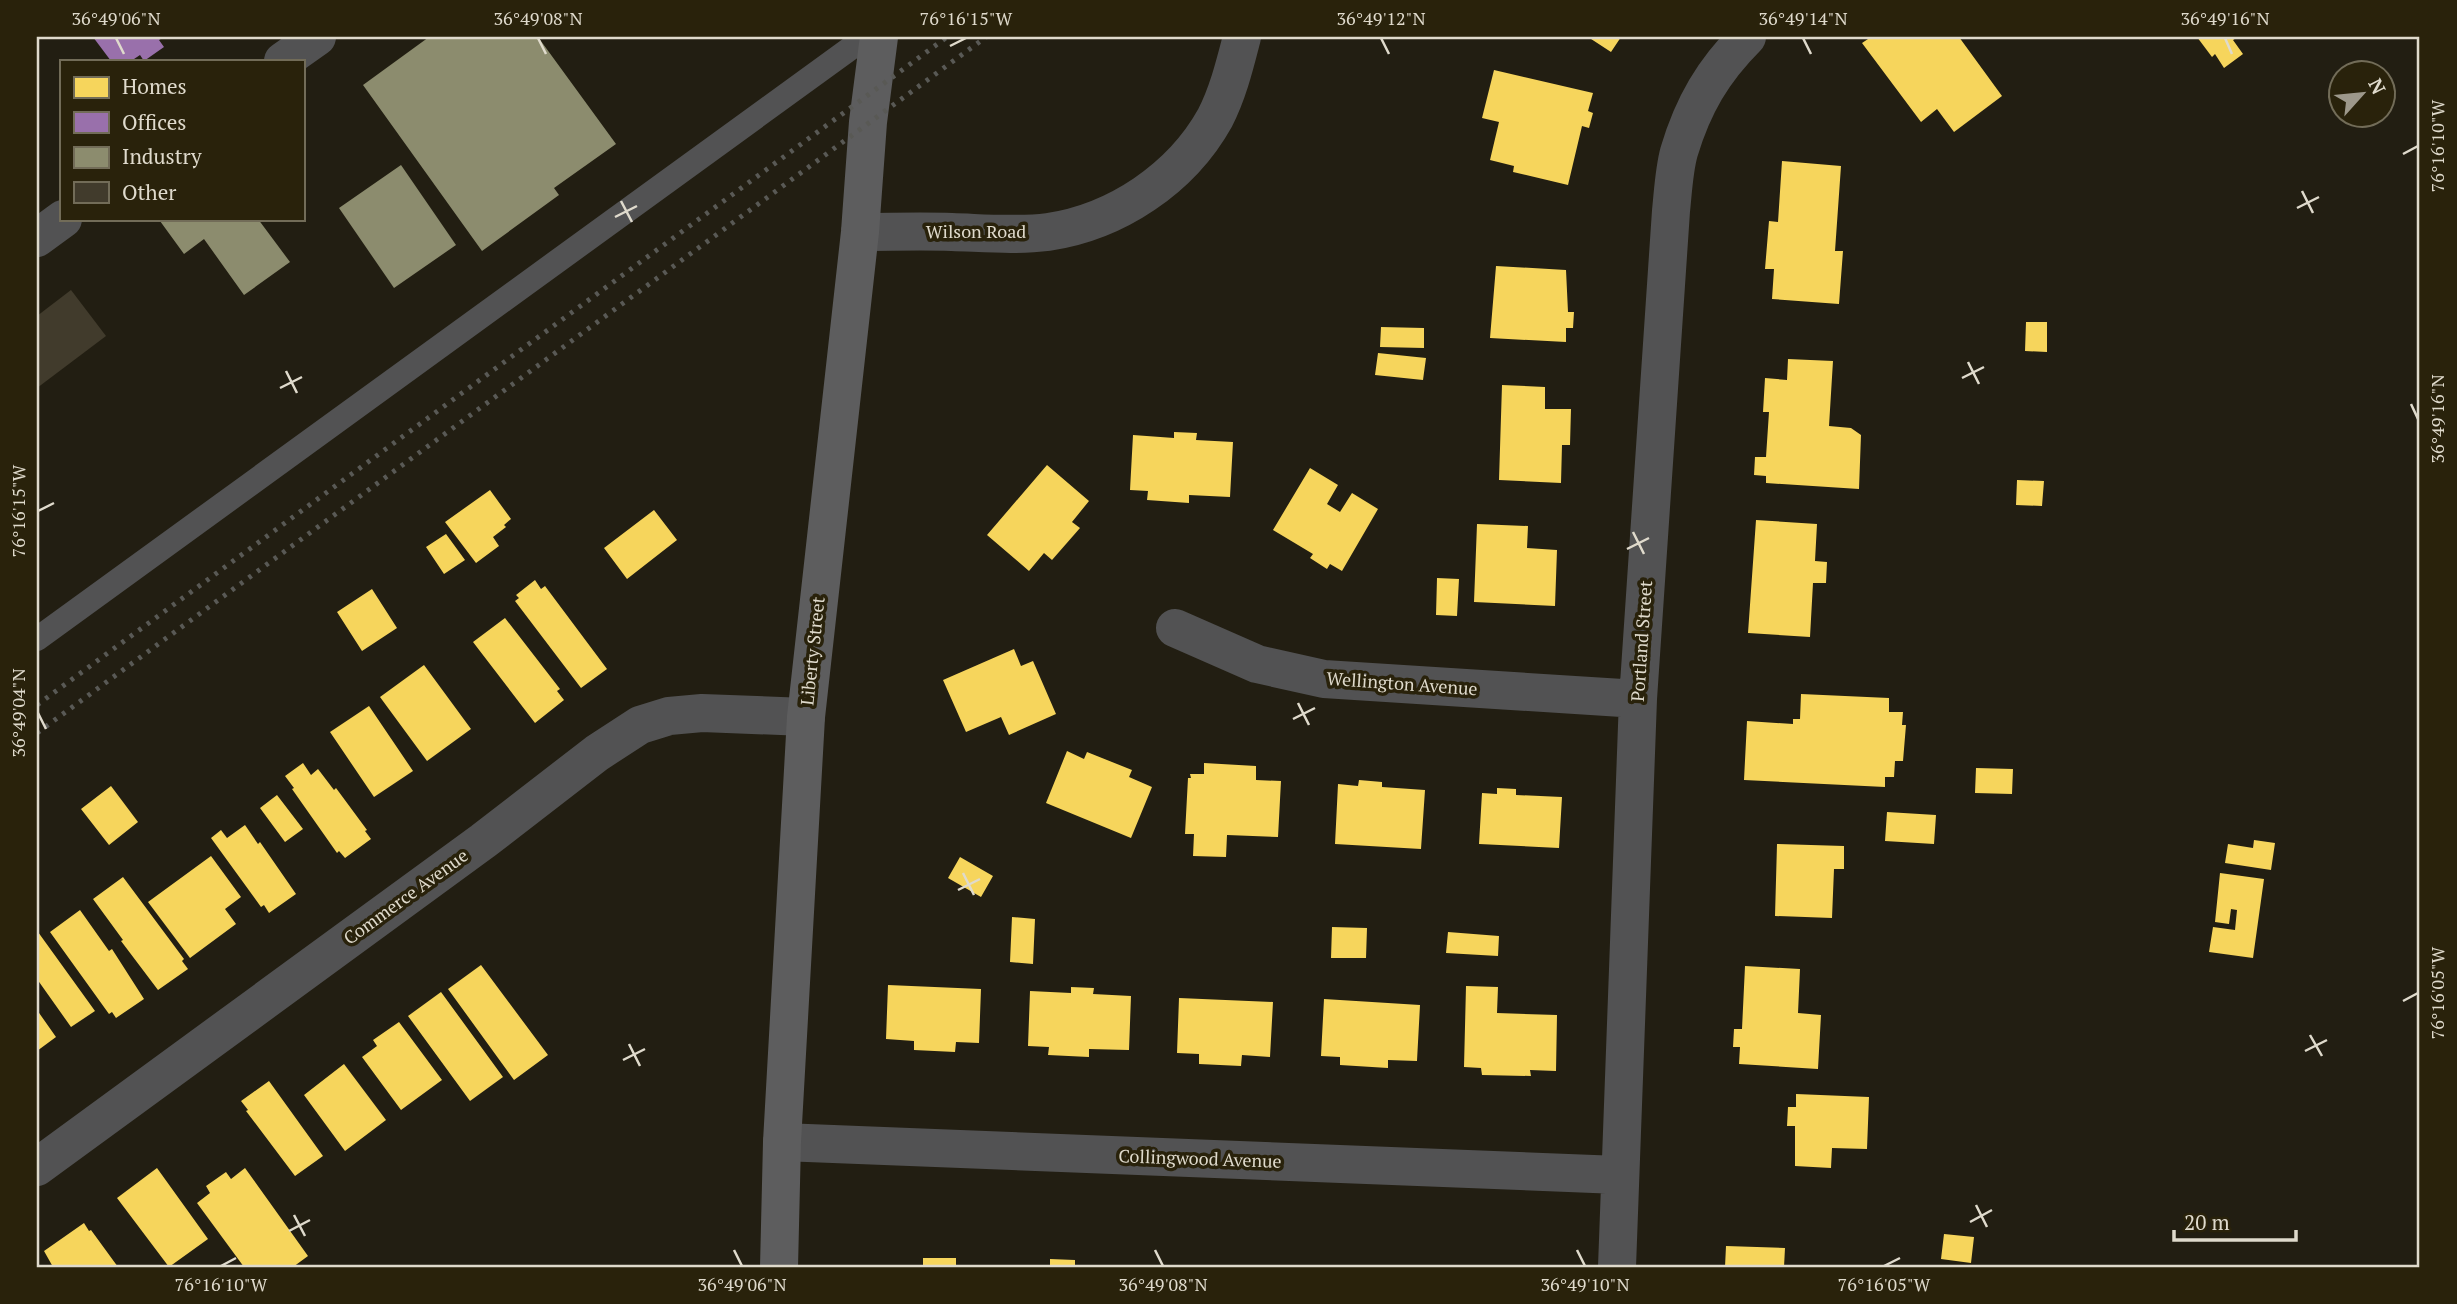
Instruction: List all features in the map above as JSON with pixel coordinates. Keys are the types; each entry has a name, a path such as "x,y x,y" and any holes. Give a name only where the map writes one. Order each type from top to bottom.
{"main road":[{"name":"Liberty Street","path":"779,1267 782,1142 806,717 879,37"}],"street":[{"name":"Wilson Road","path":"860,232 1003,235 1048,232 1088,223 1133,203 1164,180 1191,151 1214,119 1229,85 1242,37"},
{"name":"Portland Street","path":"1617,1267 1638,699 1671,211 1678,154 1697,101 1730,55 1747,37"},
{"path":"37,237 62,220"},
{"name":"Wellington Avenue","path":"1175,628 1257,664 1324,679 1638,699"},
{"name":"Commerce Avenue","path":"37,1167 483,841 597,753 640,725 669,716 702,713 806,717"},
{"name":"Collingwood Avenue","path":"782,1142 1619,1175"}],"lane":[{"path":"37,639 866,37"}],"building: Homes":[{"path":"1588,37 1621,37 1611,52"},
{"path":"1871,37 1959,37 2002,96 1954,132 1937,109 1921,122 1862,43"},
{"path":"2197,37 2238,37 2233,40 2243,54 2224,68 2215,54 2212,57"},
{"path":"1494,70 1593,93 1588,111 1593,113 1589,128 1582,126 1568,185 1513,172 1514,166 1490,160 1499,122 1482,118"},
{"path":"1782,161 1841,166 1835,251 1843,251 1839,304 1772,299 1774,269 1765,269 1769,221 1778,222"},
{"path":"1496,266 1566,270 1568,312 1574,312 1573,328 1566,328 1566,342 1490,338"},
{"path":"2026,322 2047,322 2047,352 2025,351"},
{"path":"1381,327 1424,328 1424,348 1380,347"},
{"path":"1378,353 1426,358 1423,380 1375,375"},
{"path":"1788,359 1833,361 1829,426 1851,428 1861,435 1859,489 1766,483 1766,476 1754,475 1755,457 1766,457 1769,412 1763,412 1765,378 1787,380"},
{"path":"1502,385 1545,387 1545,409 1571,409 1570,445 1562,445 1561,483 1499,480"},
{"path":"1174,432 1197,433 1196,440 1233,442 1230,497 1189,495 1189,503 1147,500 1148,491 1130,490 1133,435 1174,438"},
{"path":"1047,465 1089,501 1072,522 1080,528 1052,560 1044,553 1029,571 987,535"},
{"path":"1310,468 1338,485 1327,504 1340,512 1352,493 1378,509 1342,571 1330,564 1327,569 1310,558 1313,554 1273,530"},
{"path":"2017,480 2044,481 2042,506 2016,505"},
{"path":"490,490 511,519 504,525 506,527 493,537 499,546 476,563 445,522"},
{"path":"654,510 677,540 627,579 604,548"},
{"path":"1756,520 1817,524 1815,561 1827,562 1826,583 1813,583 1810,637 1748,633"},
{"path":"1477,524 1528,526 1527,548 1557,550 1555,606 1474,602"},
{"path":"446,534 465,560 444,574 426,547"},
{"path":"1437,578 1459,579 1457,616 1436,615"},
{"path":"535,580 541,589 545,586 607,669 581,688 515,601 519,598 516,595"},
{"path":"372,589 397,628 362,651 337,612"},
{"path":"505,618 560,689 557,691 564,700 535,723 473,642"},
{"path":"1014,649 1021,666 1033,661 1056,714 1009,735 1001,717 966,732 943,680"},
{"path":"424,665 471,729 427,761 380,697"},
{"path":"1801,694 1889,698 1889,712 1903,712 1902,725 1906,725 1903,761 1895,761 1894,777 1885,777 1885,787 1744,780 1747,721 1793,724 1793,719 1800,719"},
{"path":"369,706 413,771 374,797 330,732"},
{"path":"1067,751 1084,759 1087,752 1132,770 1129,777 1152,787 1131,838 1046,803"},
{"path":"303,763 311,775 318,769 334,790 336,788 371,839 345,858 339,851 337,853 285,776"},
{"path":"1204,763 1256,766 1256,780 1281,781 1278,837 1227,835 1226,857 1193,856 1194,834 1185,834 1188,778 1191,778 1190,774 1204,774"},
{"path":"1976,768 2013,769 2012,794 1975,793"},
{"path":"1359,780 1382,782 1382,787 1425,790 1421,849 1335,844 1338,784 1358,786"},
{"path":"111,786 138,822 109,845 81,809"},
{"path":"1497,788 1516,789 1516,795 1562,797 1559,848 1479,844 1482,793 1497,794"},
{"path":"277,795 303,829 285,842 260,808"},
{"path":"1887,812 1936,815 1934,844 1885,841"},
{"path":"245,825 296,894 269,913 264,905 261,907 211,838 221,830 227,838"},
{"path":"2254,840 2275,843 2271,870 2225,863 2228,844 2253,848"},
{"path":"1777,844 1844,846 1844,869 1834,869 1832,918 1775,916"},
{"path":"211,856 241,897 225,909 236,924 190,958 148,902"},
{"path":"960,857 993,876 981,897 948,878"},
{"path":"2220,873 2264,879 2253,958 2209,952 2213,927 2235,930 2237,910 2231,909 2229,924 2215,922"},
{"path":"123,877 184,959 182,961 188,969 158,990 93,899"},
{"path":"80,910 109,951 112,949 144,999 116,1018 112,1012 109,1014 50,932"},
{"path":"1012,917 1035,919 1033,964 1010,962"},
{"path":"1332,927 1367,928 1366,958 1331,958"},
{"path":"38,932 95,1011 71,1027 37,979"},
{"path":"1448,932 1499,936 1498,956 1446,953"},
{"path":"481,965 548,1055 514,1080 448,989"},
{"path":"1745,966 1800,969 1798,1013 1821,1015 1818,1069 1739,1064 1740,1047 1733,1047 1734,1029 1742,1029"},
{"path":"888,985 981,989 979,1043 956,1042 955,1052 914,1050 914,1041 886,1039"},
{"path":"1466,986 1498,987 1497,1013 1557,1015 1556,1071 1530,1070 1531,1076 1482,1075 1481,1068 1464,1067"},
{"path":"1071,987 1094,988 1093,994 1131,996 1129,1050 1089,1049 1089,1057 1048,1055 1049,1047 1028,1046 1030,991 1071,993"},
{"path":"441,992 503,1077 470,1101 408,1016"},
{"path":"1179,998 1273,1002 1270,1057 1242,1055 1241,1066 1199,1064 1199,1054 1177,1053"},
{"path":"1324,999 1420,1005 1417,1061 1388,1060 1388,1068 1340,1065 1340,1057 1321,1056"},
{"path":"37,1010 56,1037 37,1051"},
{"path":"399,1022 442,1080 401,1110 362,1057 377,1046 373,1040"},
{"path":"344,1064 386,1120 345,1151 304,1095"},
{"path":"269,1081 323,1156 295,1176 241,1101"},
{"path":"1796,1094 1869,1097 1867,1149 1832,1148 1831,1168 1795,1166 1795,1126 1787,1126 1788,1107 1796,1107"},
{"path":"157,1168 208,1239 169,1267 117,1198"},
{"path":"245,1168 308,1256 293,1267 244,1267 197,1203 210,1193 206,1186 226,1172 231,1179"},
{"path":"84,1223 118,1267 53,1267 44,1251"},
{"path":"1944,1234 1974,1237 1971,1263 1941,1259"},
{"path":"1726,1246 1785,1248 1784,1267 1725,1267"},
{"path":"923,1258 956,1258 956,1267 923,1267"},
{"path":"1050,1259 1075,1260 1075,1267 1050,1267"},
{"path":"902,1265 902,1267 882,1267"}],"building: Offices":[{"path":"93,37 164,37 159,40 164,47 145,60 140,55 132,60 110,60"}],"building: Industry":[{"path":"429,37 538,37 616,144 554,188 559,195 482,251 363,85"},
{"path":"401,165 456,245 394,288 339,208"},
{"path":"259,220 290,262 244,295 204,239 184,254 160,221"}],"building: Other":[{"path":"71,290 106,336 37,388 37,316"}],"railway":[{"path":"37,705 947,37"},
{"path":"37,733 986,37"}]}
